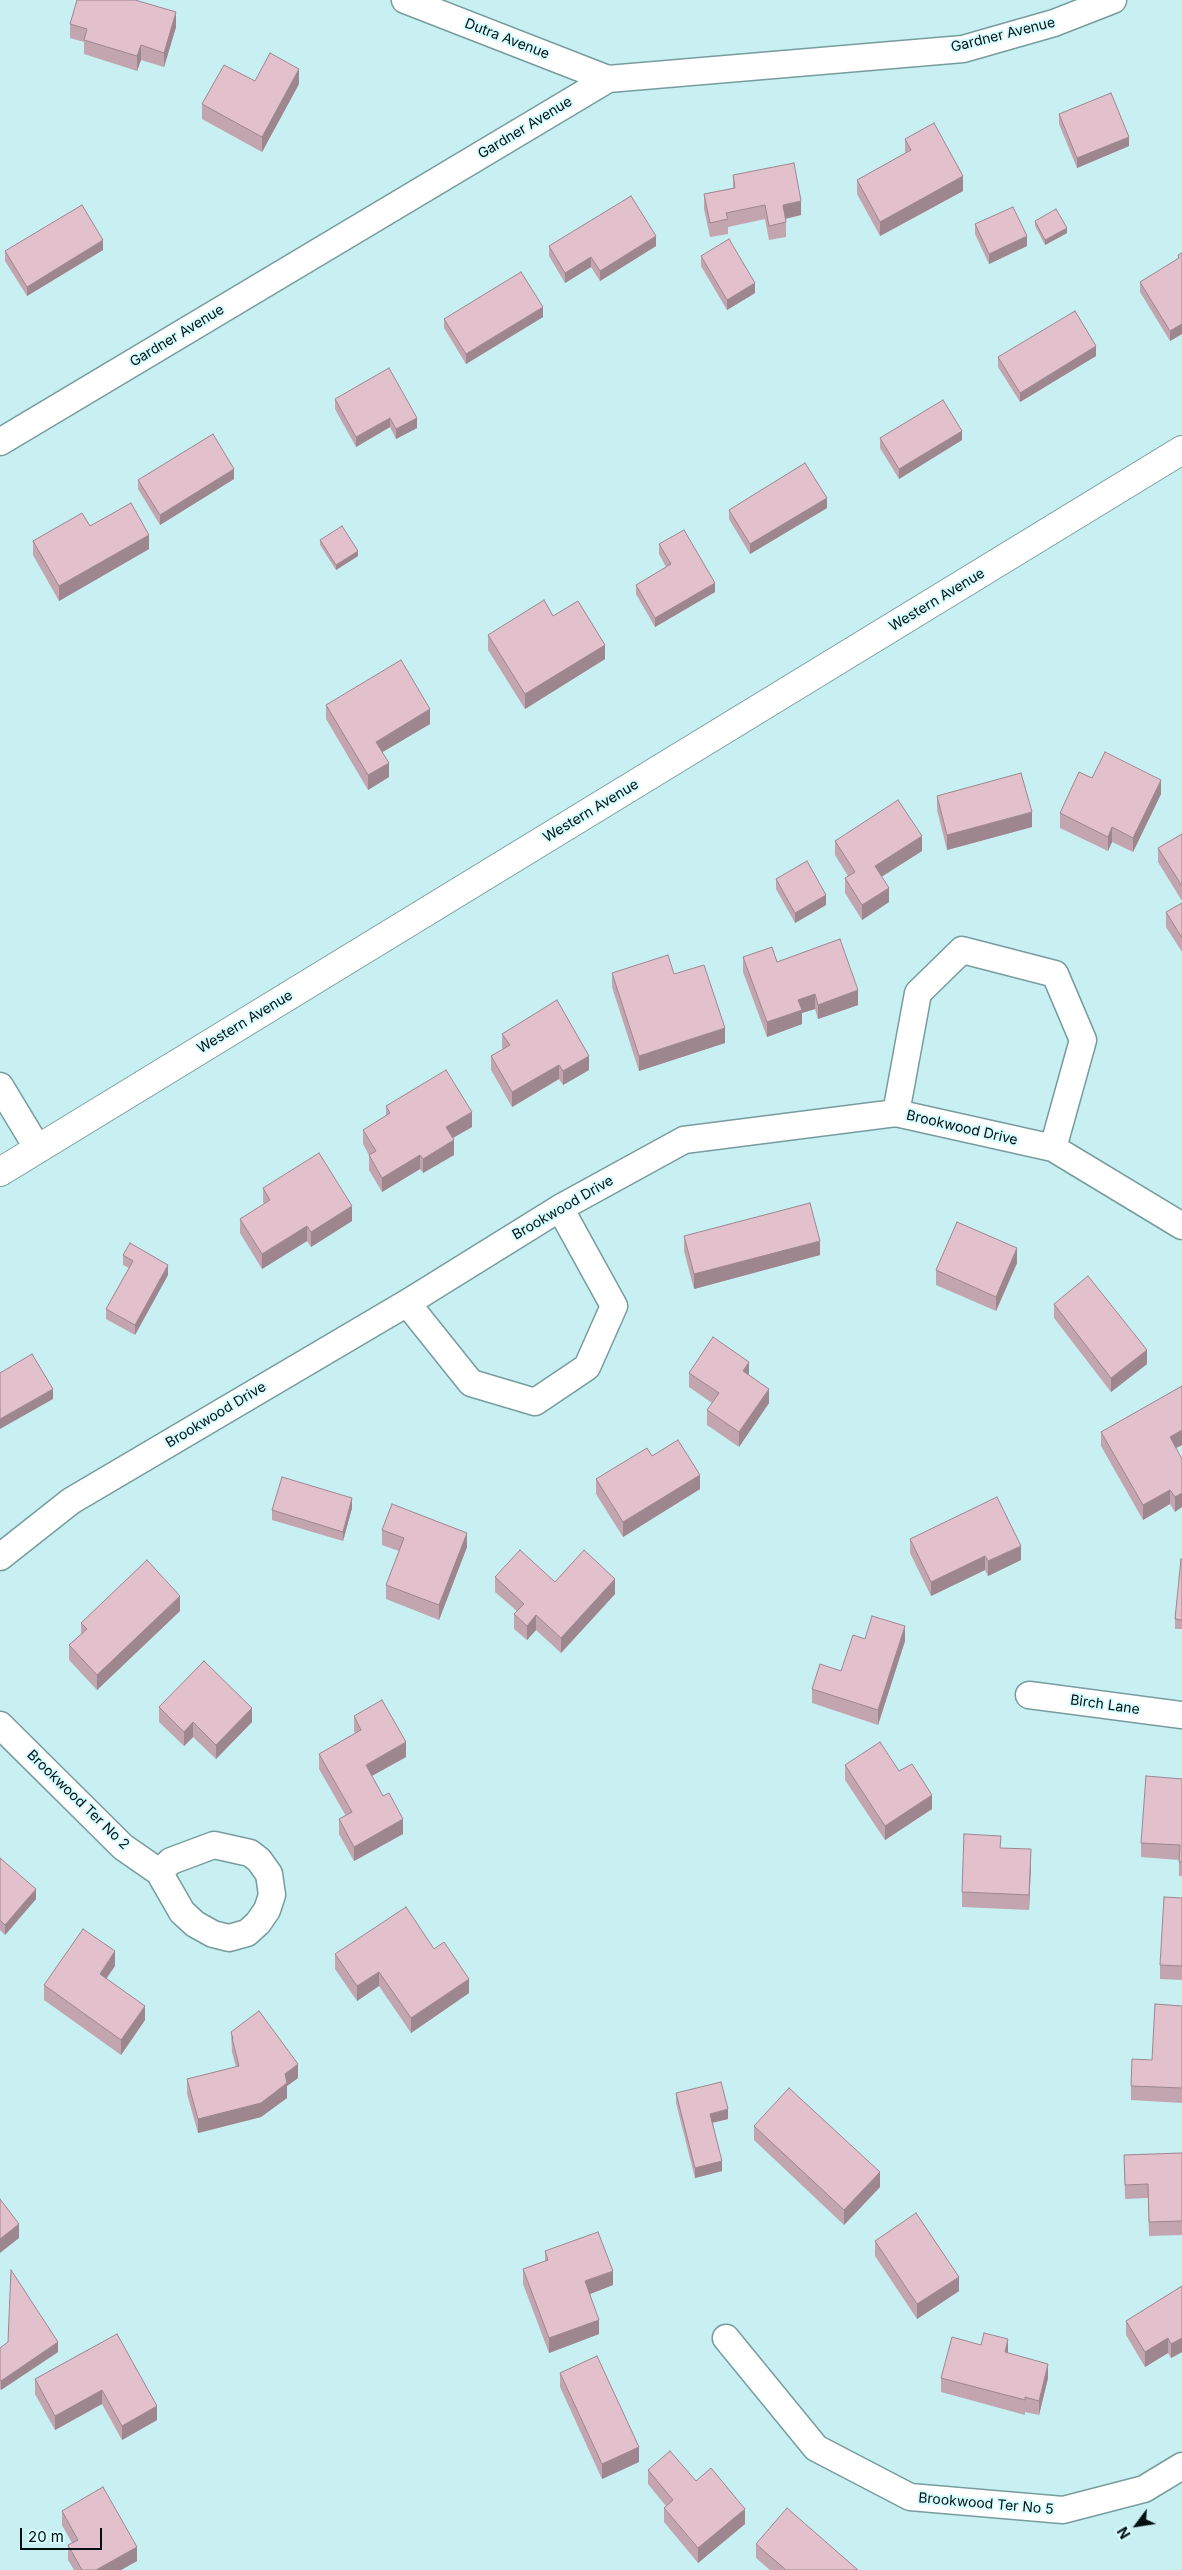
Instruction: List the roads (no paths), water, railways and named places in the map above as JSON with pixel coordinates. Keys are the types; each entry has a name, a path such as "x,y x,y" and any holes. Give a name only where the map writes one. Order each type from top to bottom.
{"main road":[{"name":"Western Avenue","path":"0,1172 1182,450"}],"street":[{"name":"Dutra Avenue","path":"406,0 608,79"},
{"name":"Gardner Avenue","path":"0,442 608,79 963,49 1054,24 1113,0"},
{"path":"896,1112 918,993 962,950 1055,974 1083,1040 1052,1148"},
{"path":"0,1086 38,1149"},
{"name":"Brookwood Drive","path":"0,1557 71,1501 406,1303 560,1208 684,1140 896,1112 1052,1148 1182,1226"},
{"path":"406,1303 472,1383 534,1402 587,1367 614,1306 560,1208"},
{"name":"Birch Lane","path":"1029,1695 1182,1715"},
{"name":"Brookwood Ter No 2","path":"0,1725 123,1847 159,1872"},
{"name":"Brookwood Ter No 5","path":"726,2338 816,2448 910,2497 1063,2510 1144,2489 1182,2466"}]}
